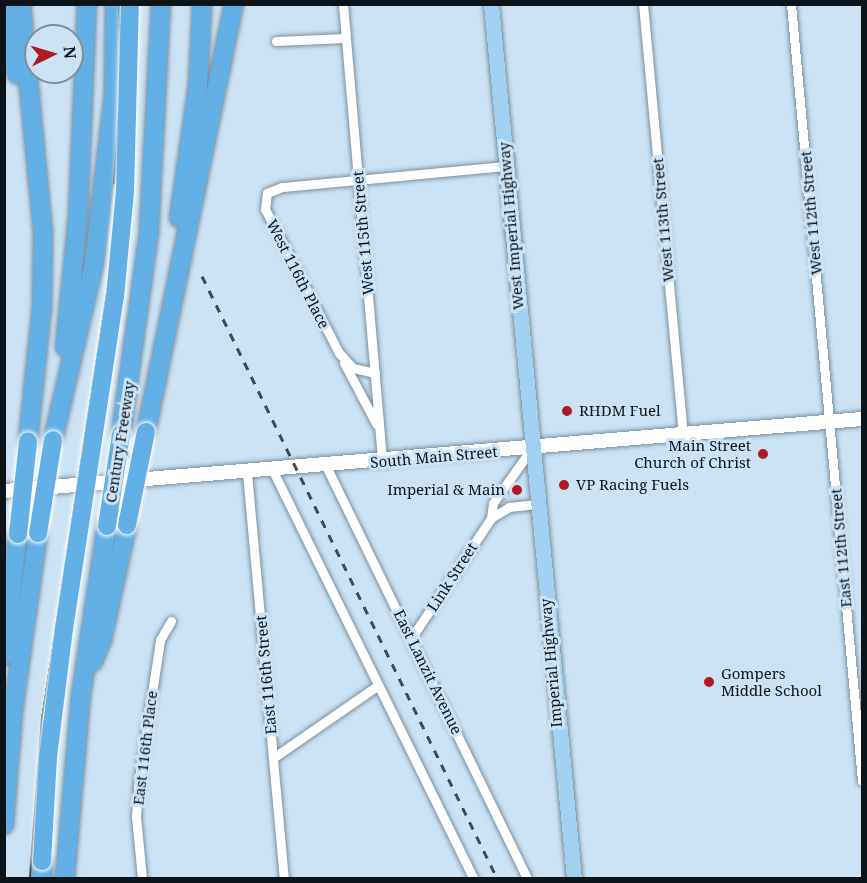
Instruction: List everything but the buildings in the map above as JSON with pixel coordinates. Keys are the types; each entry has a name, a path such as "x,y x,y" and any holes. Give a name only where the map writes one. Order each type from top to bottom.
{"highway":[{"path":"7,4 31,186 36,367"},
{"path":"4,656 36,367 43,233 21,4"},
{"path":"4,825 9,746 52,440 78,217 87,4"},
{"path":"52,440 94,264 114,94 115,4"},
{"path":"42,870 48,757 64,629 115,297 125,192 130,4"},
{"name":"Century Freeway","path":"65,879 81,695 149,231 161,4"},
{"path":"202,4 205,100"},
{"path":"81,695 102,640 174,297 205,100 234,4"},
{"path":"4,675 9,746"}],"main road":[{"name":"West Imperial Highway","path":"491,4 532,448"},
{"name":"South Main Street","path":"4,491 382,462 862,419"},
{"name":"Imperial Highway","path":"532,448 574,879"}],"street":[{"name":"West 115th Street","path":"343,4 382,462"},
{"name":"West 113th Street","path":"642,4 683,435"},
{"name":"West 112th Street","path":"791,4 830,422"},
{"path":"276,41 346,38"},
{"path":"358,180 506,166"},
{"name":"West 116th Place","path":"358,180 282,187 267,193 265,209 380,431"},
{"name":"West 116th Place","path":"339,353 353,368 375,373"},
{"name":"East 112th Street","path":"830,422 862,781"},
{"name":"Link Street","path":"412,637 491,518 493,503 532,448"},
{"name":"East Lanzit Avenue","path":"326,466 412,637 527,879"},
{"path":"273,471 473,879"},
{"name":"East 116th Street","path":"247,472 284,879"},
{"path":"491,518 509,507 537,504"},
{"name":"East 116th Place","path":"142,879 136,817 139,778 160,640 171,621"},
{"path":"273,758 377,686"}],"tram line":[{"path":"114,184 121,81 119,4"},
{"path":"30,878 42,718 122,193 135,4"}],"railway":[{"path":"202,276 497,878"}],"place":[{"name":"RHDM Fuel","path":"567,411"},
{"name":"Main Street Church of Christ","path":"763,454"},
{"name":"VP Racing Fuels","path":"564,485"},
{"name":"Imperial & Main","path":"517,490"},
{"name":"Gompers Middle School","path":"709,682"}]}
